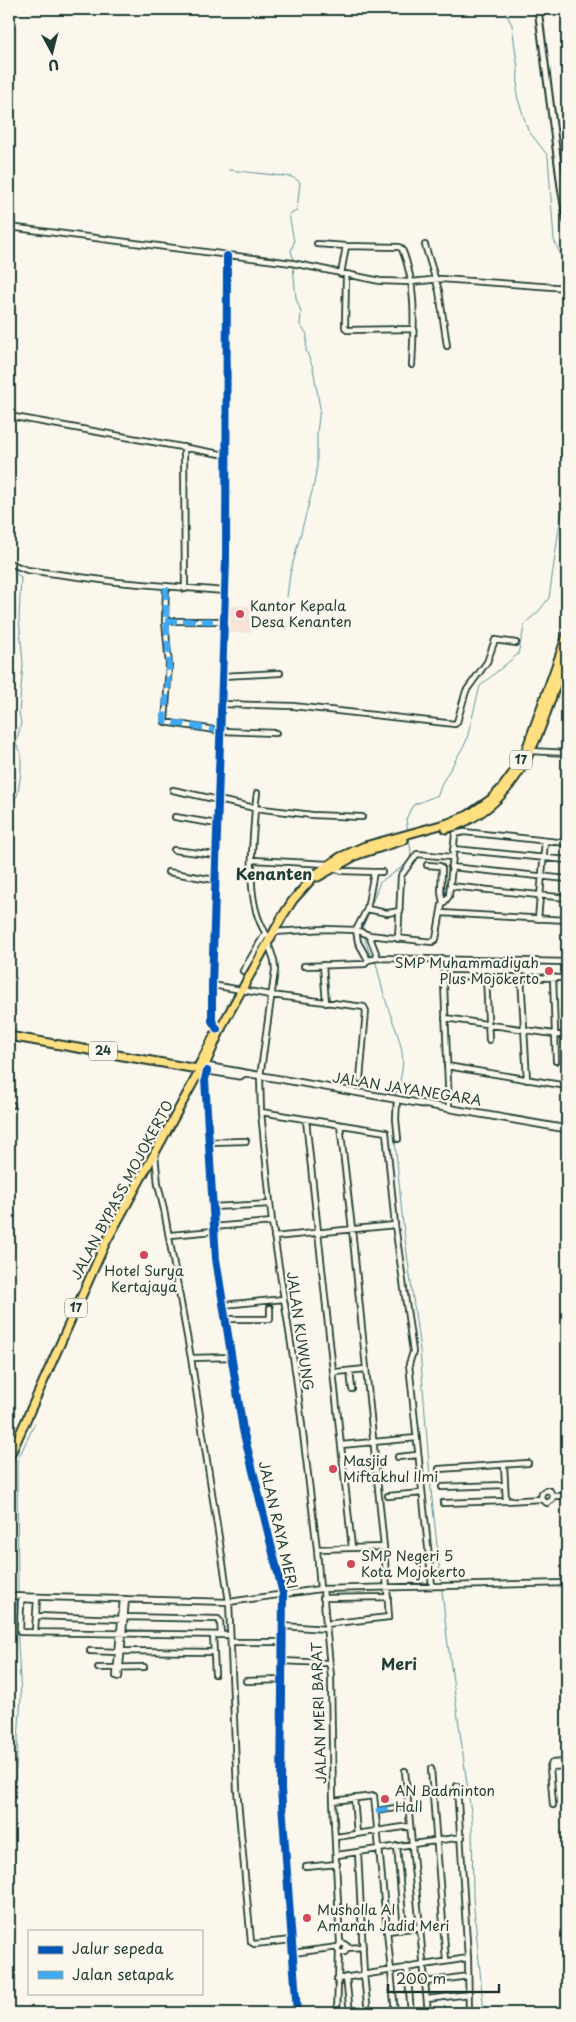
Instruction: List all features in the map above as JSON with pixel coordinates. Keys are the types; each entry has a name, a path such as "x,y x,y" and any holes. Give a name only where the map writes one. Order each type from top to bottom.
{"highway":[{"name":"JALAN BYPASS MOJOKERTO","path":"416,835 468,815 491,799 511,777 526,750 567,635"},
{"name":"JALAN BYPASS MOJOKERTO","path":"9,1458 100,1255 269,936 293,900 309,883 330,866 400,839 460,824 480,813 499,798 514,782 531,751 567,653"},
{"name":"JALAN BYPASS MOJOKERTO","path":"199,1069 218,1029 224,1022"},
{"name":"24","path":"9,1036 199,1069"}],"main road":[{"name":"JALAN JAYANEGARA","path":"199,1069 240,1071 243,1074 567,1129"}],"street":[{"path":"538,9 567,222"},
{"path":"9,226 227,256 293,263 346,276 380,281 412,282 435,279 567,288"},
{"path":"317,244 400,248 412,282 414,329 412,365"},
{"path":"425,245 440,298 447,346"},
{"path":"341,274 346,246"},
{"path":"218,1029 212,1022 212,985 225,621 227,256"},
{"path":"346,276 345,328 347,330 414,329"},
{"path":"9,416 226,455"},
{"path":"184,447 185,588"},
{"path":"9,564 27,570 166,587 224,591"},
{"path":"166,587 165,621 169,665 164,721 221,731 276,733"},
{"path":"165,621 225,621"},
{"path":"222,704 293,706 454,724 457,722 466,690 487,662 495,640 516,643"},
{"path":"222,676 280,673"},
{"path":"531,751 567,753"},
{"path":"173,790 255,808 312,815 362,817"},
{"name":"JALAN KUWUNG","path":"257,793 253,860 253,903 269,936 274,964 260,1077 261,1112 272,1222 296,1376 321,1589 324,1598"},
{"path":"175,817 217,824"},
{"path":"443,904 448,898 450,886 454,837 460,832 567,843"},
{"path":"538,918 545,841"},
{"path":"452,849 567,860"},
{"path":"174,850 216,855"},
{"path":"398,939 401,876 417,854 452,857"},
{"path":"253,860 330,866 342,871 382,872"},
{"path":"244,971 269,936 324,929 398,939 434,941 437,936 443,904 441,892 442,868 440,866 427,865"},
{"path":"451,867 567,879"},
{"path":"168,872 216,880"},
{"path":"369,960 358,942 369,909 374,872"},
{"path":"450,886 567,898"},
{"path":"369,909 387,913 400,911"},
{"path":"441,913 567,920"},
{"path":"362,933 377,958"},
{"path":"304,966 365,964 369,960 377,958 567,962"},
{"path":"443,960 449,1108"},
{"path":"323,965 326,1003"},
{"path":"443,976 567,978"},
{"path":"486,976 489,1040"},
{"path":"521,976 527,1080"},
{"path":"553,977 556,1061"},
{"path":"212,985 326,1003 362,1006 365,1009 360,1079"},
{"path":"445,1018 567,1036"},
{"path":"447,1066 567,1086"},
{"name":"JALAN RAYA MERI","path":"199,1069 208,1142 215,1254 225,1319 243,1430 283,1594 281,1789 298,2013"},
{"path":"396,1100 396,1132 398,1140"},
{"path":"261,1112 396,1132"},
{"path":"306,1120 352,1548"},
{"path":"282,1626 326,1627 388,1618 388,1597 374,1442 340,1125"},
{"path":"387,1132 395,1225 413,1352 409,1364 417,1454 434,1586"},
{"path":"208,1142 246,1141"},
{"path":"155,1152 160,1195 173,1255 229,1602 238,1790 251,1942 254,1944 292,1940"},
{"path":"212,1207 270,1204"},
{"path":"171,1235 272,1222"},
{"path":"274,1237 395,1225"},
{"path":"223,1305 284,1299"},
{"path":"225,1319 270,1319 270,1308"},
{"path":"190,1358 232,1357"},
{"path":"336,1372 366,1369"},
{"path":"350,1370 352,1389"},
{"path":"341,1446 416,1438"},
{"path":"398,1457 417,1454"},
{"path":"439,1469 528,1463"},
{"path":"504,1465 506,1501"},
{"path":"442,1487 505,1485"},
{"path":"541,1499 541,1494 546,1490 550,1491 553,1496"},
{"path":"388,1496 422,1493"},
{"path":"444,1504 541,1499 547,1503 552,1500 553,1496"},
{"path":"553,1496 567,1496"},
{"path":"317,1549 384,1547"},
{"path":"230,1635 20,1632 21,1601 23,1599 37,1598 229,1602 321,1589 567,1583"},
{"path":"11,1596 37,1598"},
{"path":"324,1598 388,1597"},
{"path":"34,1632 37,1598"},
{"name":"JALAN MERI BARAT","path":"324,1598 331,1685 333,1801 337,1855 339,1948 337,2013"},
{"path":"117,1676 124,1599"},
{"path":"36,1616 218,1619 220,1621 221,1635"},
{"path":"213,1635 215,1674"},
{"path":"231,1642 282,1642"},
{"path":"90,1651 214,1652"},
{"path":"282,1661 326,1663"},
{"path":"98,1668 144,1667"},
{"path":"246,1681 282,1680"},
{"path":"553,1805 550,1767 552,1763 567,1764"},
{"path":"431,1769 446,1961"},
{"path":"405,1771 428,2013"},
{"path":"457,1786 462,1837 469,1994 469,2013 458,2013"},
{"path":"333,1801 374,1796 395,2013"},
{"path":"354,1798 357,1834"},
{"path":"376,1811 408,1806"},
{"path":"336,1837 410,1826"},
{"path":"337,1855 462,1837"},
{"path":"397,1846 404,1929"},
{"path":"358,1852 364,1975 368,2013"},
{"path":"306,1867 337,1864"},
{"path":"388,1931 420,1927"},
{"path":"293,1953 339,1948 345,1944 347,1948"},
{"path":"339,1948 345,1952 347,1948 363,1947"},
{"path":"337,1979 468,1958"},
{"path":"407,1967 411,2013"},
{"path":"426,1982 468,1976"},
{"path":"346,1977 350,2013"},
{"path":"427,1999 469,1994"}],"shaded area":[{"name":"Kantor Kepala Desa Kenanten","path":"230,606 250,606 250,633 229,633"}],"waterway":[{"path":"504,9 512,25 518,70 517,96 528,130 548,156 554,240 567,269"},
{"path":"229,170 292,177 300,182 297,211 289,214 294,242 291,251 294,261"},
{"path":"287,597 290,574 314,484 317,466 317,433 320,408 313,368 306,350 307,334 300,325 301,312 296,298 293,265"},
{"path":"567,415 564,423 567,432"},
{"path":"408,832 406,819 413,805 438,795 442,783 466,742 480,686 518,654 525,623 538,612 549,598 567,485"},
{"path":"9,569 21,577 19,618 23,664 19,713 21,723 16,744 21,755 21,772 18,793 9,813"},
{"path":"409,838 410,861"},
{"path":"370,908 380,882 407,864"},
{"path":"363,932 362,929 369,912"},
{"path":"364,936 369,952 374,957"},
{"path":"375,960 401,1046 402,1068 395,1096"},
{"path":"393,1102 403,1224 420,1350 431,1490 447,1637 472,1820 473,1898 484,2013"},
{"path":"18,1594 17,1461 35,1423"},
{"path":"9,1816 14,1796 21,1697 17,1598"}],"marked path":[{"path":"166,587 169,666 164,721 221,731"},
{"path":"165,621 225,621"},
{"path":"376,1811 408,1806"}],"cycle path":[{"path":"217,1029 212,1021 212,985 226,560 227,256"},
{"path":"207,1071 205,1079 216,1259 243,1430 283,1594 281,1789 297,2013"}],"place":[{"name":"Kantor Kepala Desa Kenanten","path":"240,614"},
{"name":"SMP Muhammadiyah Plus Mojokerto","path":"549,971"},
{"name":"Hotel Surya Kertajaya","path":"144,1255"},
{"name":"Masjid Miftakhul Ilmi","path":"333,1469"},
{"name":"SMP Negeri 5 Kota Mojokerto","path":"351,1564"},
{"name":"AN Badminton Hall","path":"385,1799"},
{"name":"Musholla Al Amanah Jadid Meri","path":"307,1918"}],"district":[{"name":"Kenanten","path":"274,874"},
{"name":"Meri","path":"399,1664"}]}
